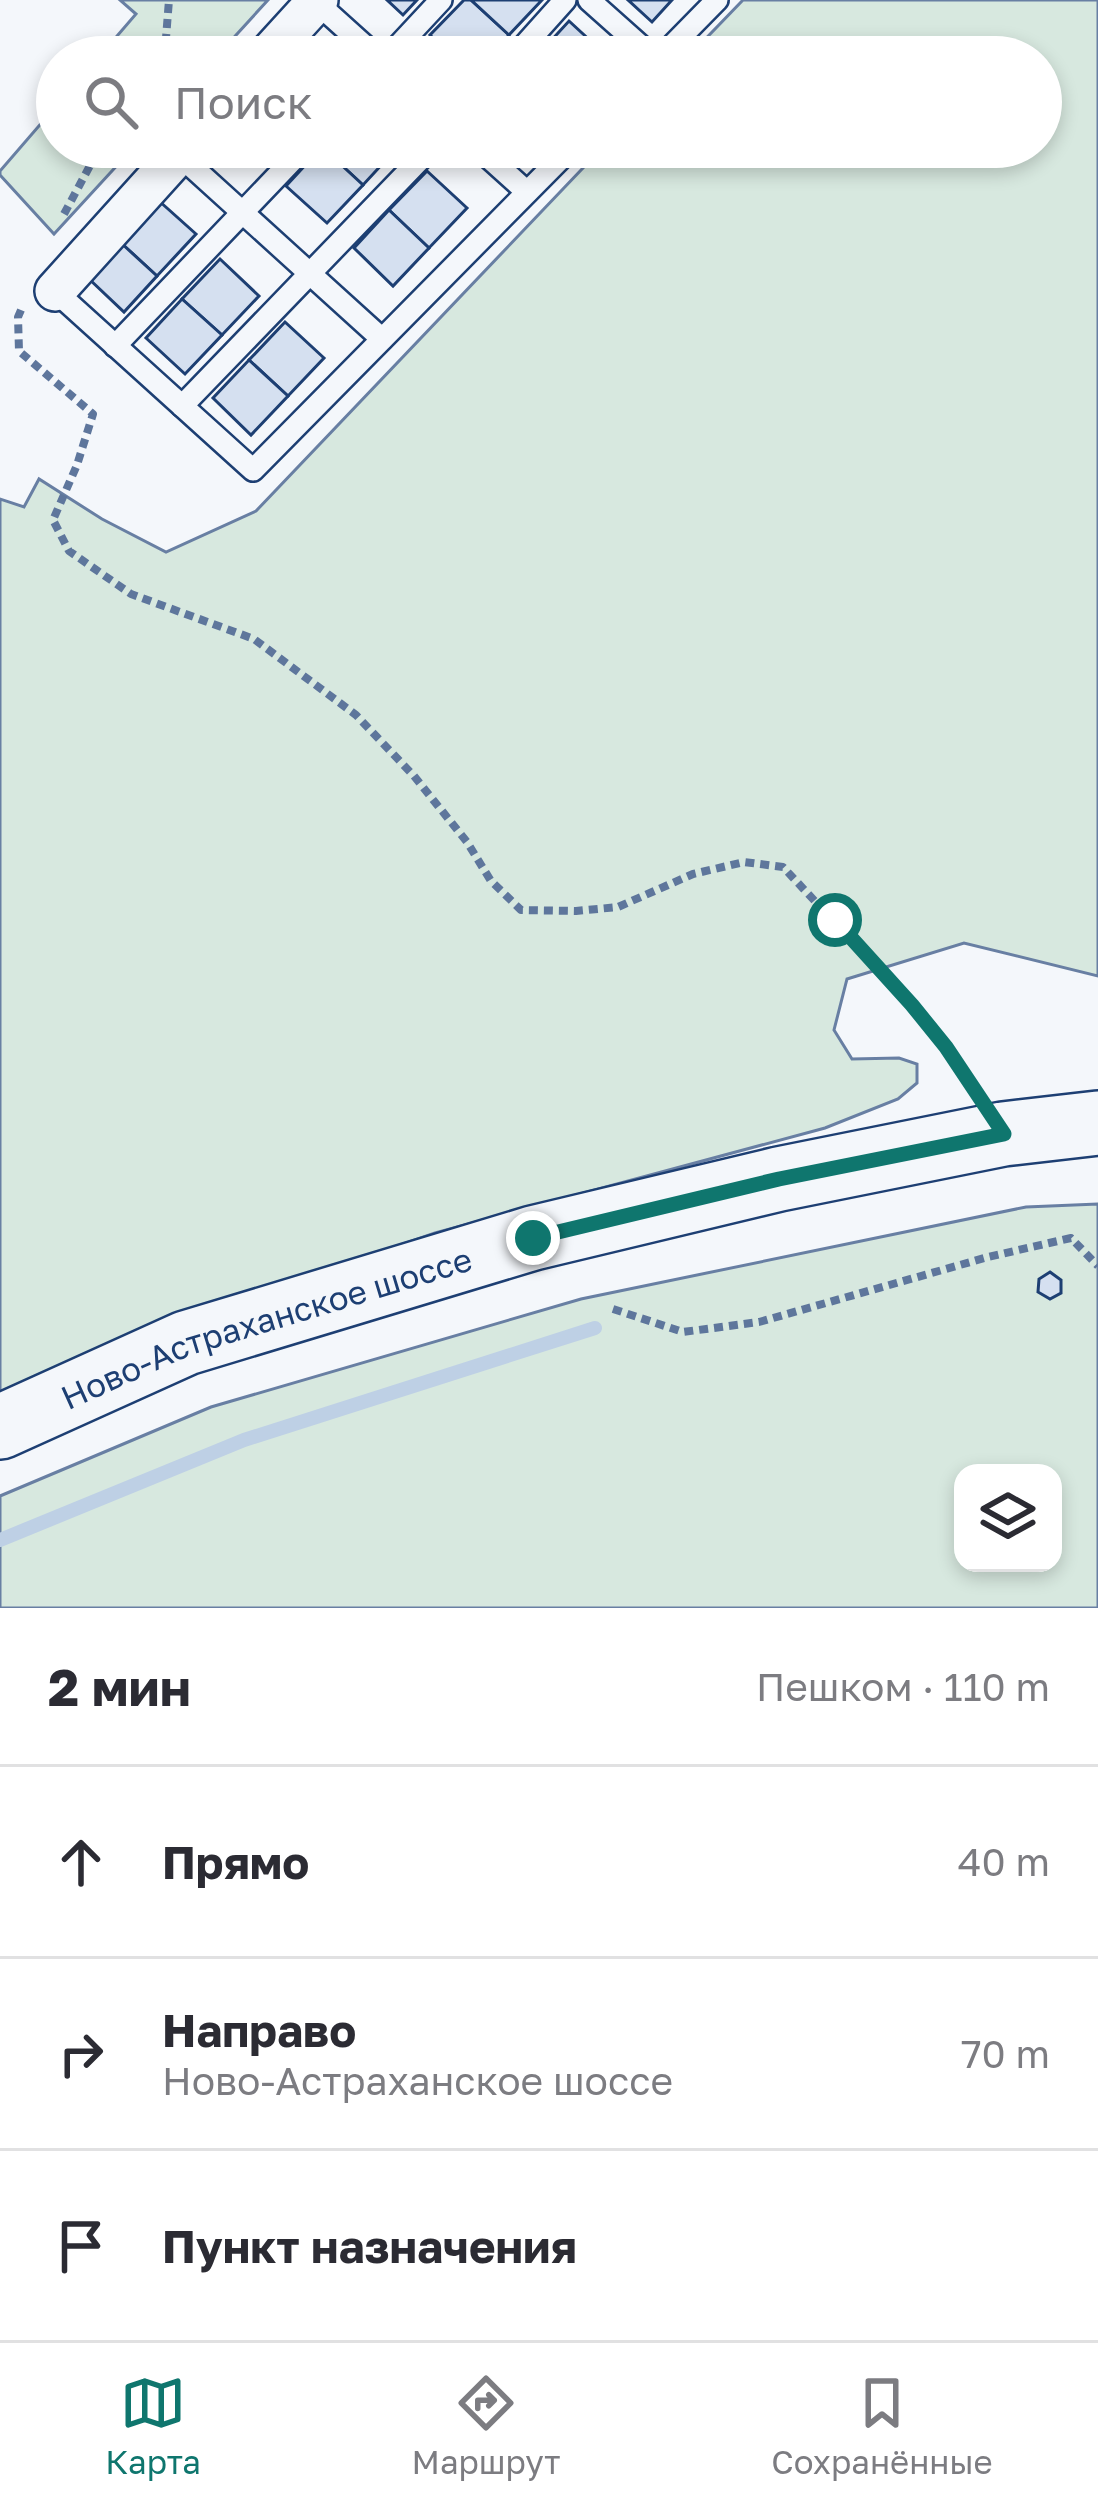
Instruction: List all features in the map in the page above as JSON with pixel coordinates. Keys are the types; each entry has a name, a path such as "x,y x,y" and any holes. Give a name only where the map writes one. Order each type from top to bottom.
{"main road":[{"name":"Ново-Астраханское шоссе","path":"0,1427 186,1343 533,1238 779,1179 1004,1134 1098,1123"}],"street":[{"path":"285,36 317,1"},
{"path":"41,294 165,168"}],"lane":[{"path":"408,36 441,0"},
{"path":"533,36 565,0"},
{"path":"589,0 632,36"},
{"path":"679,36 717,0"},
{"path":"317,1 354,36"},
{"path":"199,168 382,339"},
{"path":"115,346 285,168"},
{"path":"182,406 412,168"},
{"path":"500,168 527,192"},
{"path":"41,294 115,346 253,470 551,168"}],"path":[{"path":"166,36 169,0"},
{"path":"60,221 89,168"},
{"path":"41,294 18,316 20,351 93,414 53,520 69,551 131,595 254,639 312,680 356,716 413,776 467,842 491,881 521,910 619,907 693,874 744,862 783,867 912,1005 1004,1134"},
{"path":"614,1309 683,1332 759,1322 1071,1238 1098,1266"}],"shaded area":[{"path":"120,0 268,0 235,36 117,36 136,14"},
{"path":"743,0 1098,0 1098,976 964,943 847,979 834,1030 852,1059 899,1058 917,1064 917,1083 898,1099 825,1128 435,1233 180,1321 0,1398 0,499 24,507 39,479 166,552 256,511 583,168 1062,168 1062,36 708,36"},
{"path":"36,129 36,168 115,168 54,234 0,171"},
{"path":"1098,1204 1098,1608 0,1608 0,1496 211,1407 581,1299 1026,1207"}],"building":[{"path":"387,0 417,0 403,15"},
{"path":"464,0 471,0 509,35 431,36"},
{"path":"471,0 542,0 509,35"},
{"path":"628,0 672,0 652,22"},
{"path":"569,21 585,36 555,36"},
{"path":"303,168 345,168 363,185 327,223 286,186"},
{"path":"345,168 379,168 363,185"},
{"path":"427,171 467,208 429,248 389,210"},
{"path":"158,200 196,234 157,276 120,242"},
{"path":"389,210 429,248 393,286 354,248"},
{"path":"120,242 157,276 124,312 87,277"},
{"path":"220,259 259,296 222,335 182,299"},
{"path":"182,299 222,335 185,374 146,338"},
{"path":"285,322 324,358 288,396 249,360"},
{"path":"249,360 288,396 251,435 213,398"},
{"path":"1050,1272 1061,1280 1061,1293 1050,1299 1038,1292 1039,1279"}],"waterway":[{"path":"0,1540 244,1440 595,1328"}],"route":[{"path":"533,1238 779,1179 1004,1134 946,1047 835,920"}]}
